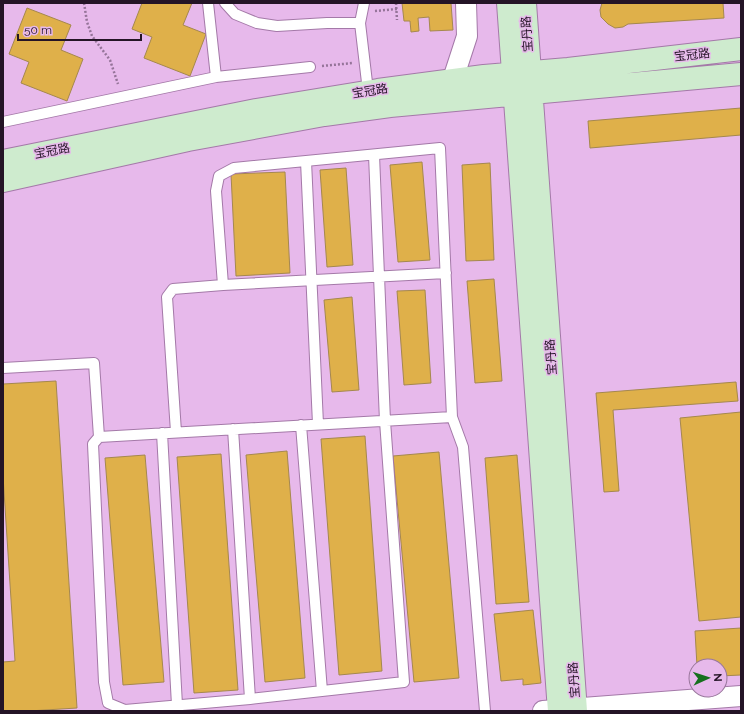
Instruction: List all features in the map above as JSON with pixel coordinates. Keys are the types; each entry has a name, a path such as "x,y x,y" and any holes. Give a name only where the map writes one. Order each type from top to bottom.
{"street":[{"path":"453,79 468,36 466,3"},
{"name":"宝丹路","path":"508,3 521,72 523,94 563,710"},
{"name":"宝丹路","path":"521,72 525,3"},
{"name":"宝冠路","path":"3,161 256,110 368,91 453,79 568,69 741,49"},
{"name":"宝冠路","path":"3,181 188,140 324,115 390,106 741,74"},
{"path":"563,710 741,696"}],"lane":[{"path":"208,3 216,77"},
{"path":"225,3 235,14 257,23 277,26 360,23"},
{"path":"363,8 360,23 368,91"},
{"path":"3,122 216,77 310,67"},
{"path":"223,285 216,191 219,176 234,168 440,148 452,417 463,446 485,711"},
{"path":"3,368 94,363 99,437 93,444 104,682 108,703 125,710 250,699 404,682 385,421 374,155"},
{"path":"306,161 318,424"},
{"path":"176,432 167,297 173,289 446,273"},
{"path":"99,437 452,417"},
{"path":"300,425 322,691"},
{"path":"233,429 250,699"},
{"path":"162,433 177,705"}],"path":[{"path":"84,3 87,22 92,36 110,60 122,97"},
{"path":"396,3 397,20"},
{"path":"363,8 397,9"},
{"path":"310,67 364,62"}],"building":[{"path":"142,3 192,3 183,25 206,34 190,76 144,58 152,37 132,29"},
{"path":"402,3 451,3 453,30 430,31 429,17 418,18 419,31 411,32 410,21 404,21"},
{"path":"602,3 723,3 724,18 628,24 623,27 615,28 601,17 600,10"},
{"path":"27,8 71,25 61,50 83,59 67,101 21,83 29,62 9,54"},
{"path":"741,108 741,135 590,148 588,121"},
{"path":"422,162 430,260 398,262 390,165"},
{"path":"490,163 494,260 466,261 462,165"},
{"path":"346,168 353,265 327,267 320,170"},
{"path":"285,172 290,273 236,276 231,174"},
{"path":"494,279 502,381 475,383 467,281"},
{"path":"425,290 431,383 404,385 397,291"},
{"path":"352,297 359,390 332,392 324,300"},
{"path":"56,381 77,708 3,711 3,662 15,661 3,476 3,384"},
{"path":"736,382 738,401 613,410 619,491 604,492 596,393"},
{"path":"741,412 741,617 699,621 680,418"},
{"path":"365,436 382,671 339,675 321,439"},
{"path":"287,451 305,678 265,682 246,455"},
{"path":"439,452 459,678 414,682 393,456"},
{"path":"221,454 238,690 194,693 177,457"},
{"path":"145,455 164,682 123,685 105,458"},
{"path":"517,455 529,602 496,604 485,458"},
{"path":"533,610 541,683 523,685 523,679 501,681 494,614"},
{"path":"741,628 741,675 728,676 728,658 697,658 695,631"}]}
